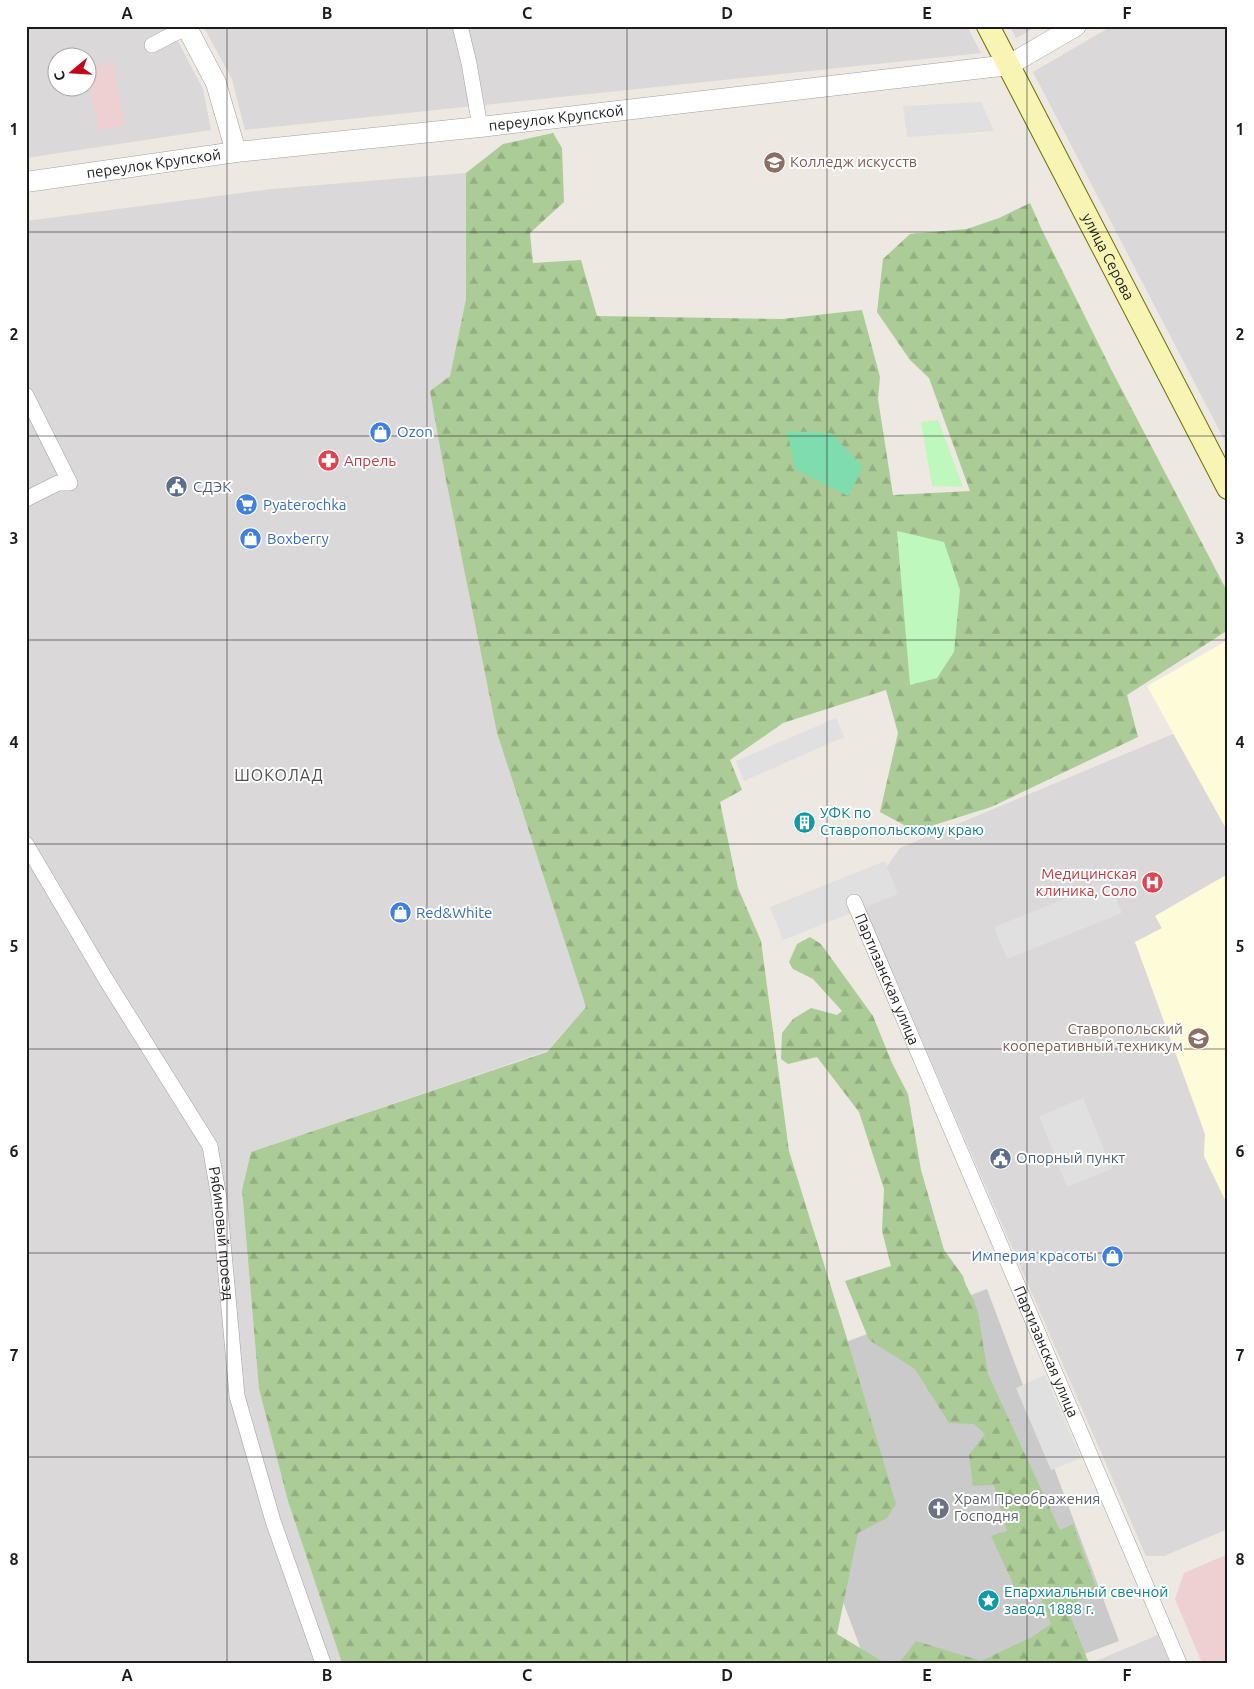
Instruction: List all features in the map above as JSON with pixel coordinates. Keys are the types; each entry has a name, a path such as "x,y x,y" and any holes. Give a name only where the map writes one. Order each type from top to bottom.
{"main road":[{"name":"улица Серова","path":"988,26 1228,488"}],"street":[{"path":"460,26 469,62 480,127"},
{"name":"переулок Крупской","path":"26,182 236,152 480,127 1009,65 1076,26"},
{"path":"152,45 186,27 216,83 236,152"},
{"path":"26,395 70,482 58,484 26,500"},
{"name":"Рябиновый проезд","path":"26,844 105,978 210,1146 219,1198 237,1396 273,1521 323,1663"},
{"name":"Партизанская улица","path":"854,902 1179,1663"}],"shaded area":[{"path":"26,26 170,26 203,89 211,130 26,158"},
{"path":"203,26 967,26 981,53 245,130 232,79"},
{"path":"1010,26 1038,26 1016,38"},
{"path":"1112,26 1228,26 1228,447 1033,72"},
{"path":"113,62 125,125 98,130 92,98 98,98 98,64"},
{"path":"981,102 994,131 907,137 903,106"},
{"path":"466,173 466,299 450,376 431,391 445,475 497,733 586,1007 547,1051 251,1152 242,1190 259,1389 288,1501 342,1663 26,1663 26,221 271,189"},
{"path":"1228,640 1228,832 1147,686"},
{"path":"836,718 844,737 744,781 736,761"},
{"path":"1173,734 1228,832 1228,874 1155,916 1162,928 1205,1134 1204,1156 1228,1206 1228,1529 1164,1556 1146,1556 862,902 900,848"},
{"path":"885,861 898,894 783,940 770,907"},
{"name":"Ставропольский кооперативный техникум","path":"1228,874 1228,1206 1204,1156 1205,1134 1135,942 1162,928 1155,916"},
{"path":"1109,881 1122,913 1007,959 994,927"},
{"path":"1083,1098 1112,1169 1067,1187 1039,1116"},
{"name":"Храм Преображения Господня","path":"987,1289 1119,1641 1060,1663 866,1663 758,1375"},
{"path":"1045,1375 1081,1458 1051,1470 1016,1388"},
{"path":"1228,1554 1228,1663 1202,1663 1175,1599 1184,1573"},
{"path":"1158,1635 1170,1663 1091,1663"}],"green space":[{"path":"553,133 562,148 564,202 530,233 533,263 581,260 597,316 782,319 862,310 880,377 878,399 893,495 970,491 929,378 910,360 877,312 883,259 910,234 967,229 999,218 1030,203 1111,369 1228,593 1228,630 1127,695 1138,737 991,807 915,831 880,812 898,733 886,690 783,723 730,760 742,790 720,802 738,888 761,941 789,1151 896,1504 887,1518 858,1533 837,1634 885,1663 342,1663 288,1501 259,1389 242,1190 251,1152 547,1052 586,1007 497,733 430,391 450,376 466,299 466,173 503,144"},
{"path":"938,420 963,487 932,486 921,422"},
{"path":"787,431 831,433 863,467 848,496 795,469"},
{"path":"897,531 944,542 960,590 954,652 937,678 910,685"},
{"path":"810,937 821,944 873,1016 892,1063 908,1094 921,1170 944,1250 963,1276 978,1313 988,1374 1060,1530 1073,1524 1097,1590 1067,1608 1089,1663 899,1663 916,1641 981,1661 1032,1637 1051,1624 1041,1598 1015,1588 991,1536 1007,1531 994,1485 973,1486 969,1455 985,1434 974,1424 949,1423 915,1369 869,1340 845,1281 891,1266 882,1231 884,1189 859,1112 817,1057 788,1064 781,1059 782,1033 793,1019 811,1008 837,1015 842,1011 813,979 793,969 789,962 797,944"}],"place":[{"name":"Колледж искусств","path":"774,162"},
{"name":"Ozon","path":"381,432"},
{"name":"Апрель","path":"328,461"},
{"name":"СДЭК","path":"177,487"},
{"name":"Pyaterochka","path":"247,505"},
{"name":"Boxberry","path":"251,539"},
{"name":"УФК по Ставропольскому краю","path":"804,822"},
{"name":"Медицинская клиника, Соло","path":"1153,883"},
{"name":"Red&White","path":"400,913"},
{"name":"Ставропольский кооперативный техникум","path":"1199,1038"},
{"name":"Опорный пункт","path":"1000,1158"},
{"name":"Империя красоты","path":"1113,1256"},
{"name":"Храм Преображения Господня","path":"938,1508"},
{"name":"Епархиальный свечной завод 1888 г.","path":"988,1601"}],"district":[{"name":"ШОКОЛАД","path":"279,775"}]}
